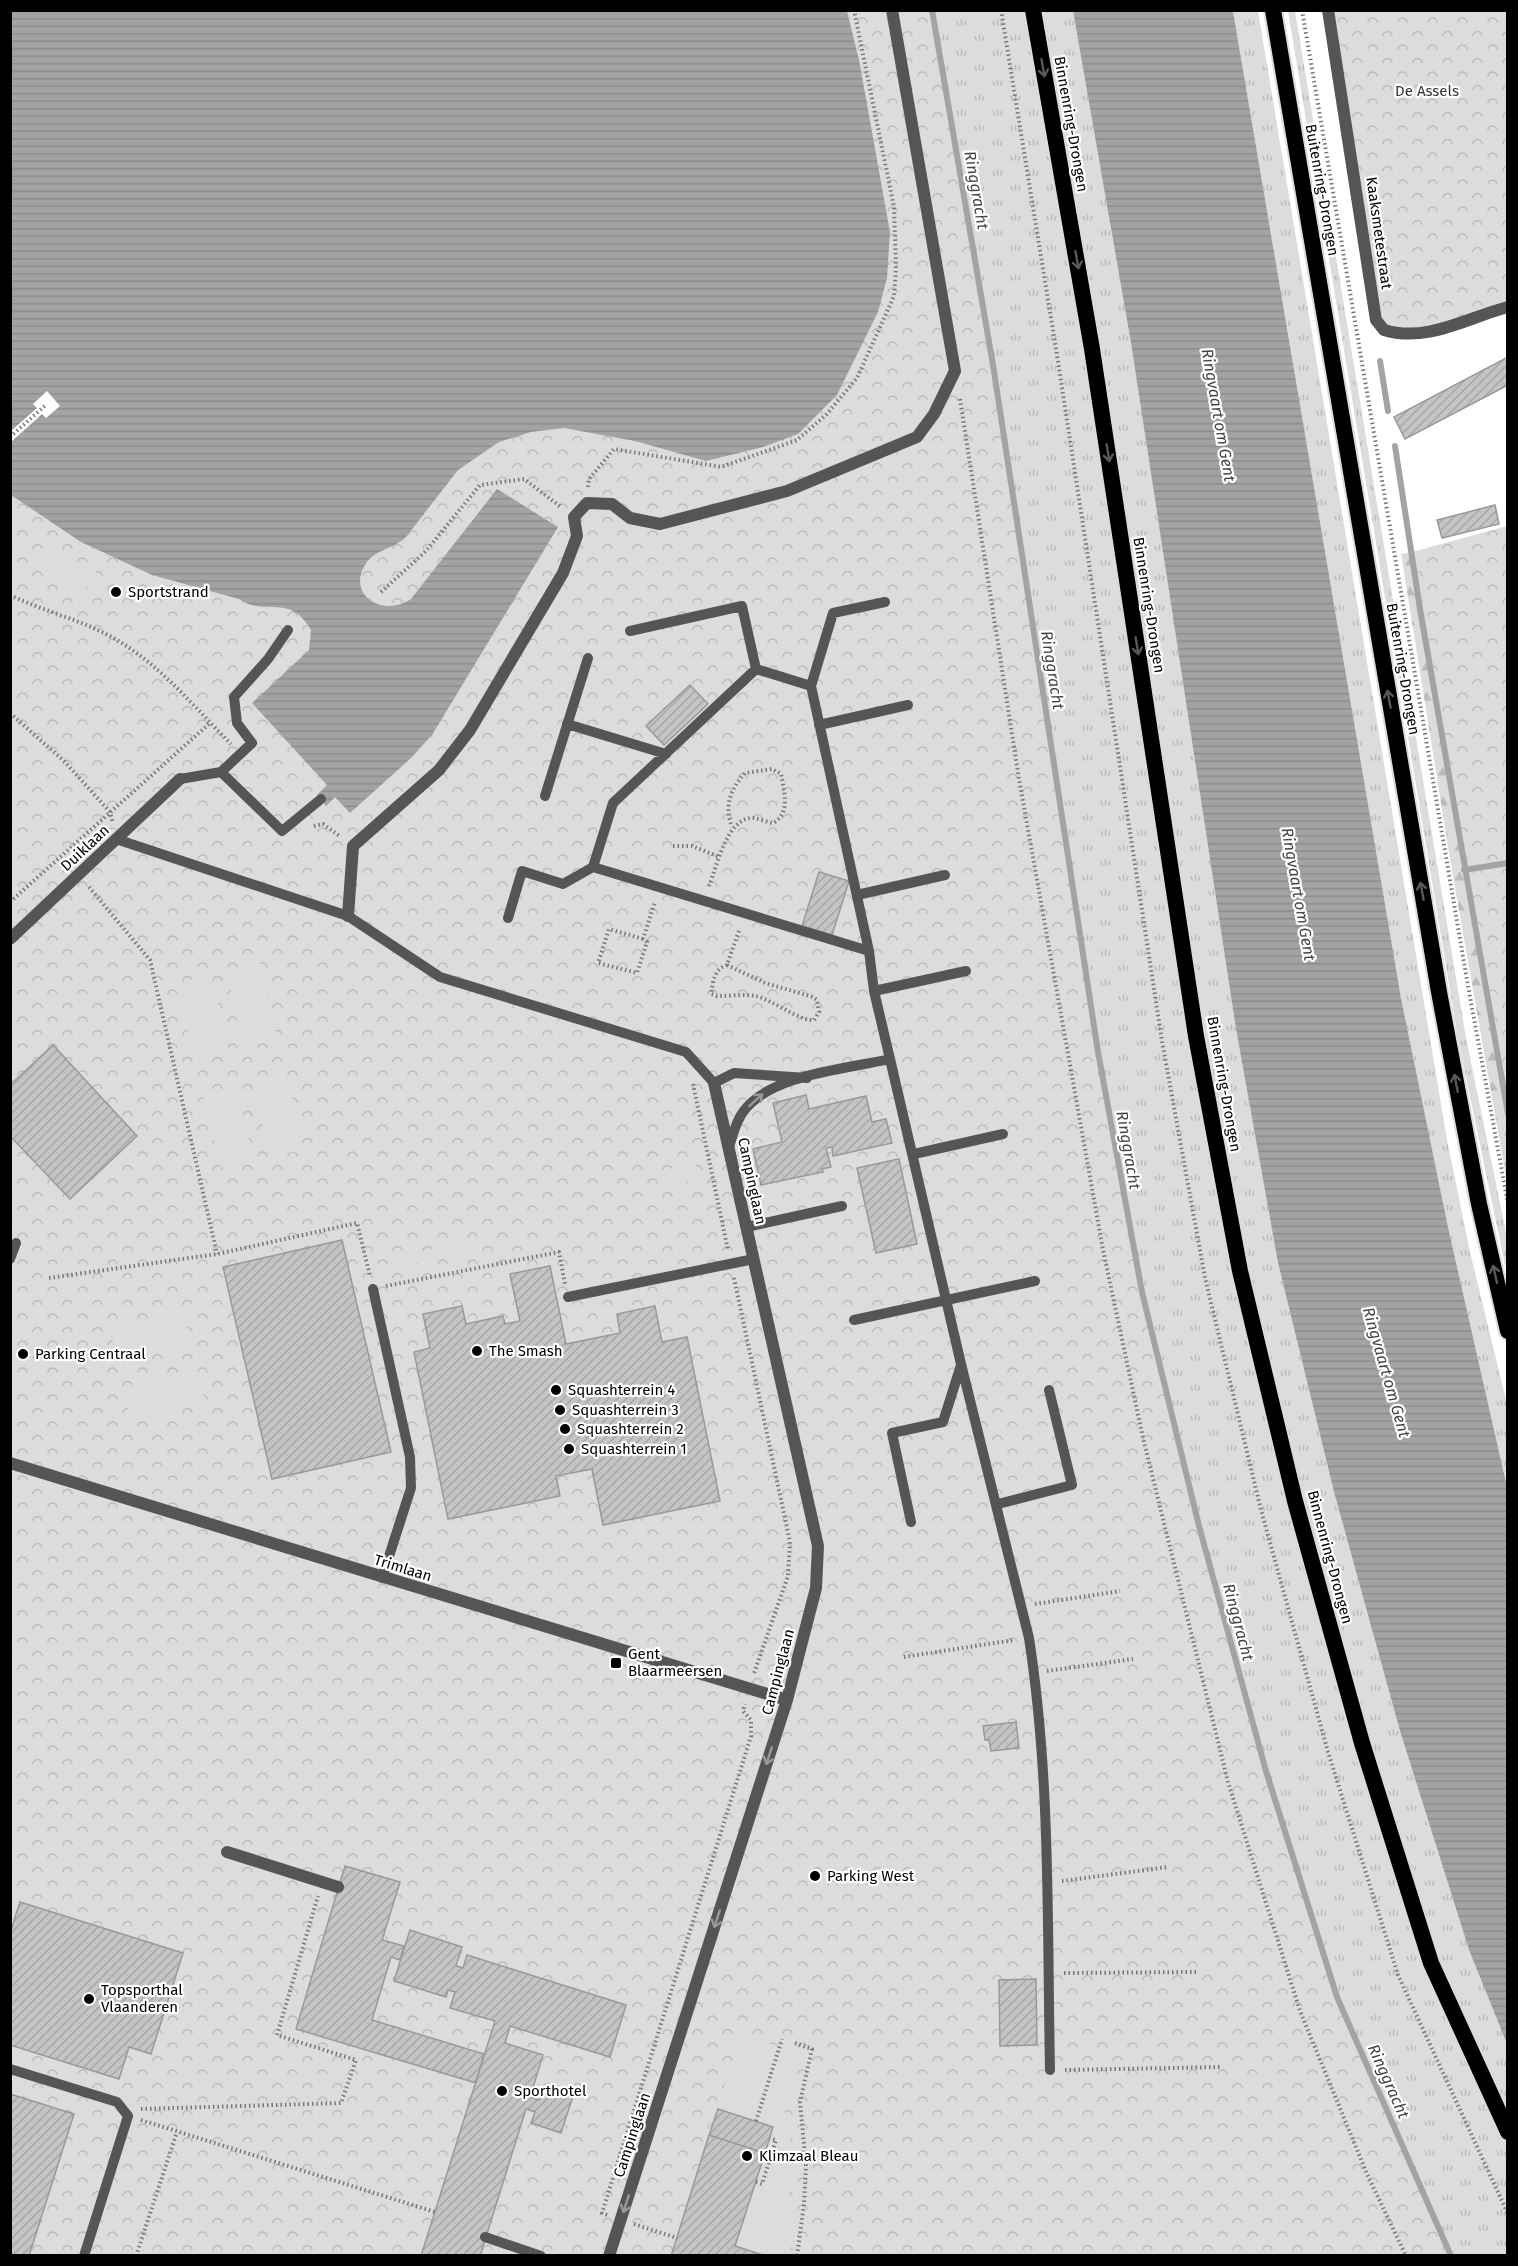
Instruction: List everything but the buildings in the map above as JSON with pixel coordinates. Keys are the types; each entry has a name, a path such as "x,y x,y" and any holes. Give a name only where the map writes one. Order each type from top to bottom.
{"highway":[{"name":"Binnenring-Drongen","path":"1033,10 1092,349 1196,1036 1239,1271 1295,1502 1365,1754 1431,1963 1508,2132"},
{"name":"Buitenring-Drongen","path":"1274,10 1439,992 1479,1204 1508,1331"}],"street":[{"path":"348,916 353,846 439,770 470,730 563,573 577,536 574,517 587,502 612,504 630,518 660,524 787,491 917,436 934,414 955,371 891,10"},
{"name":"Kaaksmetestraat","path":"1328,10 1376,320 1384,330 1412,336 1508,308"},
{"name":"Duiklaan","path":"10,939 180,779"},
{"name":"Campinglaan","path":"609,2256 787,1700 816,1588 818,1546 714,1083"},
{"name":"Trimlaan","path":"10,1463 787,1700"},
{"path":"227,1852 338,1887"}],"lane":[{"path":"885,602 833,613 811,686 869,951 874,991 914,1154 961,1364 998,1504 1029,1638 1035,1673 1046,1883 1050,2070"},
{"path":"630,631 742,606 756,669"},
{"path":"180,779 221,772 252,743 237,723 234,697 268,659 288,630"},
{"path":"545,796 588,658"},
{"path":"756,669 811,686"},
{"path":"508,918 522,871 563,884 593,867 613,803 756,669"},
{"path":"819,724 908,705"},
{"path":"567,724 666,754"},
{"path":"221,772 282,831 321,799"},
{"path":"116,839 348,916 440,977 686,1052 714,1083 734,1072 807,1078"},
{"path":"593,867 869,951"},
{"path":"857,895 945,876"},
{"path":"874,991 966,970"},
{"path":"729,1147 743,1112 760,1095 779,1085 890,1059"},
{"path":"914,1154 1003,1134"},
{"path":"747,1227 842,1206"},
{"path":"10,1258 16,1243"},
{"path":"568,1297 754,1259"},
{"path":"854,1320 1035,1281"},
{"path":"373,1289 410,1457 411,1491 382,1578"},
{"path":"911,1522 892,1433 943,1422 961,1364"},
{"path":"998,1504 1072,1485 1049,1390"},
{"path":"10,2069 117,2102 128,2116 84,2256"},
{"path":"485,2237 541,2256"}],"path":[{"path":"587,502 589,478 614,449 721,467 797,440 826,414 857,378 894,296 896,268 894,207 854,10"},
{"path":"1302,10 1466,975 1508,1204"},
{"path":"955,371 1019,780 1103,1250 1143,1438 1228,1782 1300,2011 1367,2174 1406,2256"},
{"path":"10,437 47,404"},
{"path":"381,592 426,551 480,485 524,479 574,517"},
{"path":"10,595 103,632 136,652 159,669 240,753"},
{"path":"10,713 64,761 110,812 116,839"},
{"path":"10,902 210,723"},
{"path":"704,901 732,827 745,819 753,818 773,823 779,820 785,804 781,774 772,769 745,773 728,801 726,812 732,827"},
{"path":"282,831 323,824 353,846"},
{"path":"673,846 692,846 720,856"},
{"path":"79,875 150,960 217,1254"},
{"path":"643,939 659,888"},
{"path":"727,965 745,975 813,997 817,1000 819,1012 814,1020 807,1020 780,1004 754,996 711,994 714,977 722,967 727,965 745,914"},
{"path":"609,929 643,939 647,942 637,974 598,963 609,929"},
{"path":"686,1052 790,1542 788,1576 752,1679"},
{"path":"49,1278 217,1254 357,1223 373,1289 559,1252 568,1297"},
{"path":"1023,1605 1120,1591"},
{"path":"904,1656 1029,1638"},
{"path":"1035,1673 1133,1659"},
{"path":"677,2238 602,2213 751,1736 751,1720 743,1711 745,1703"},
{"path":"1046,1883 1168,1867"},
{"path":"128,2116 139,2109 341,2103 356,2060 277,2036 322,1882"},
{"path":"1048,1973 1197,1972"},
{"path":"756,2121 782,2039"},
{"path":"795,2043 812,2049 800,2102 806,2166 797,2256"},
{"path":"1050,2070 1221,2067"},
{"path":"128,2116 435,2212"},
{"path":"136,2256 177,2132"},
{"path":"756,2182 762,2184 766,2173 776,2140 770,2138"}],"green space":[{"path":"11,11 932,11 993,365 1098,1052 1142,1292 1199,1526 1266,1771 1337,1997 1451,2255 11,2256"},
{"path":"932,11 1073,11 1131,343 1236,1029 1278,1263 1334,1492 1400,1731 1469,1950 1507,2044 1507,2255 1451,2255 1337,1997 1266,1771 1199,1526 1142,1292 1098,1052 993,365"},
{"path":"1233,11 1258,11 1447,1140 1470,1252 1507,1404 1507,1487 1448,1227 1401,998"},
{"path":"1288,11 1295,11 1466,1038 1507,1237 1507,1275 1458,1039"},
{"name":"De Assels","path":"1332,11 1507,11 1507,307 1442,329 1384,330"},
{"path":"1508,526 1507,1088 1412,552"},
{"path":"49,544 96,572 82,596 35,568"},
{"path":"1412,552 1507,1088 1507,1183 1450,859 1401,554"},
{"path":"260,963 277,1037 243,1045 226,971"},
{"path":"211,975 228,1048 194,1056 177,983"},
{"path":"287,1076 304,1149 270,1157 253,1084"},
{"path":"237,1087 253,1160 220,1167 203,1094"},
{"path":"695,1163 699,1178 668,1185 664,1171"},
{"path":"466,1241 468,1251 396,1268 393,1258"},
{"path":"183,1310 191,1345 117,1361 110,1326"},
{"path":"197,1370 205,1403 131,1420 123,1387"},
{"name":"Klimzaal Bleau","path":"741,2034 803,2054 782,2119 791,2141 794,2170 787,2201 798,2204 790,2255 671,2256"}],"water":[{"path":"11,11 847,11 859,60 890,232 887,278 878,312 837,395 798,434 763,447 706,461 635,441 564,428 531,432 499,442 458,470 406,537 373,556 365,565 361,576 361,586 364,594 370,600 379,605 389,606 411,599 497,489 558,527 432,735 411,758 350,813 335,797 326,806 317,795 327,785 252,703 309,650 311,630 303,619 286,609 259,607 239,599 152,575 81,542 11,495"},
{"name":"Ringvaart om Gent","path":"1073,11 1233,11 1401,998 1448,1227 1507,1487 1507,2044 1469,1950 1400,1731 1334,1492 1278,1263 1236,1029 1131,343"}],"pier":[{"path":"47,391 60,406 46,418 42,414 11,442 11,431 37,408 33,404"}],"waterway":[{"name":"Ringgracht","path":"932,10 993,365 1098,1052 1142,1292 1199,1526 1266,1771 1337,1997 1451,2256"},
{"path":"1380,361 1388,411"},
{"path":"1395,446 1420,609 1508,1114"},
{"path":"1464,870 1508,863"}],"place":[{"name":"Sportstrand","path":"116,592"},
{"name":"The Smash","path":"477,1351"},
{"name":"Parking Centraal","path":"23,1354"},
{"name":"Squashterrein 4","path":"556,1390"},
{"name":"Squashterrein 3","path":"560,1410"},
{"name":"Squashterrein 2","path":"565,1429"},
{"name":"Squashterrein 1","path":"569,1449"},
{"name":"Gent Blaarmeersen","path":"616,1663"},
{"name":"Parking West","path":"815,1876"},
{"name":"Topsporthal Vlaanderen","path":"89,1999"},
{"name":"Sporthotel","path":"502,2091"},
{"name":"Klimzaal Bleau","path":"747,2156"}]}
